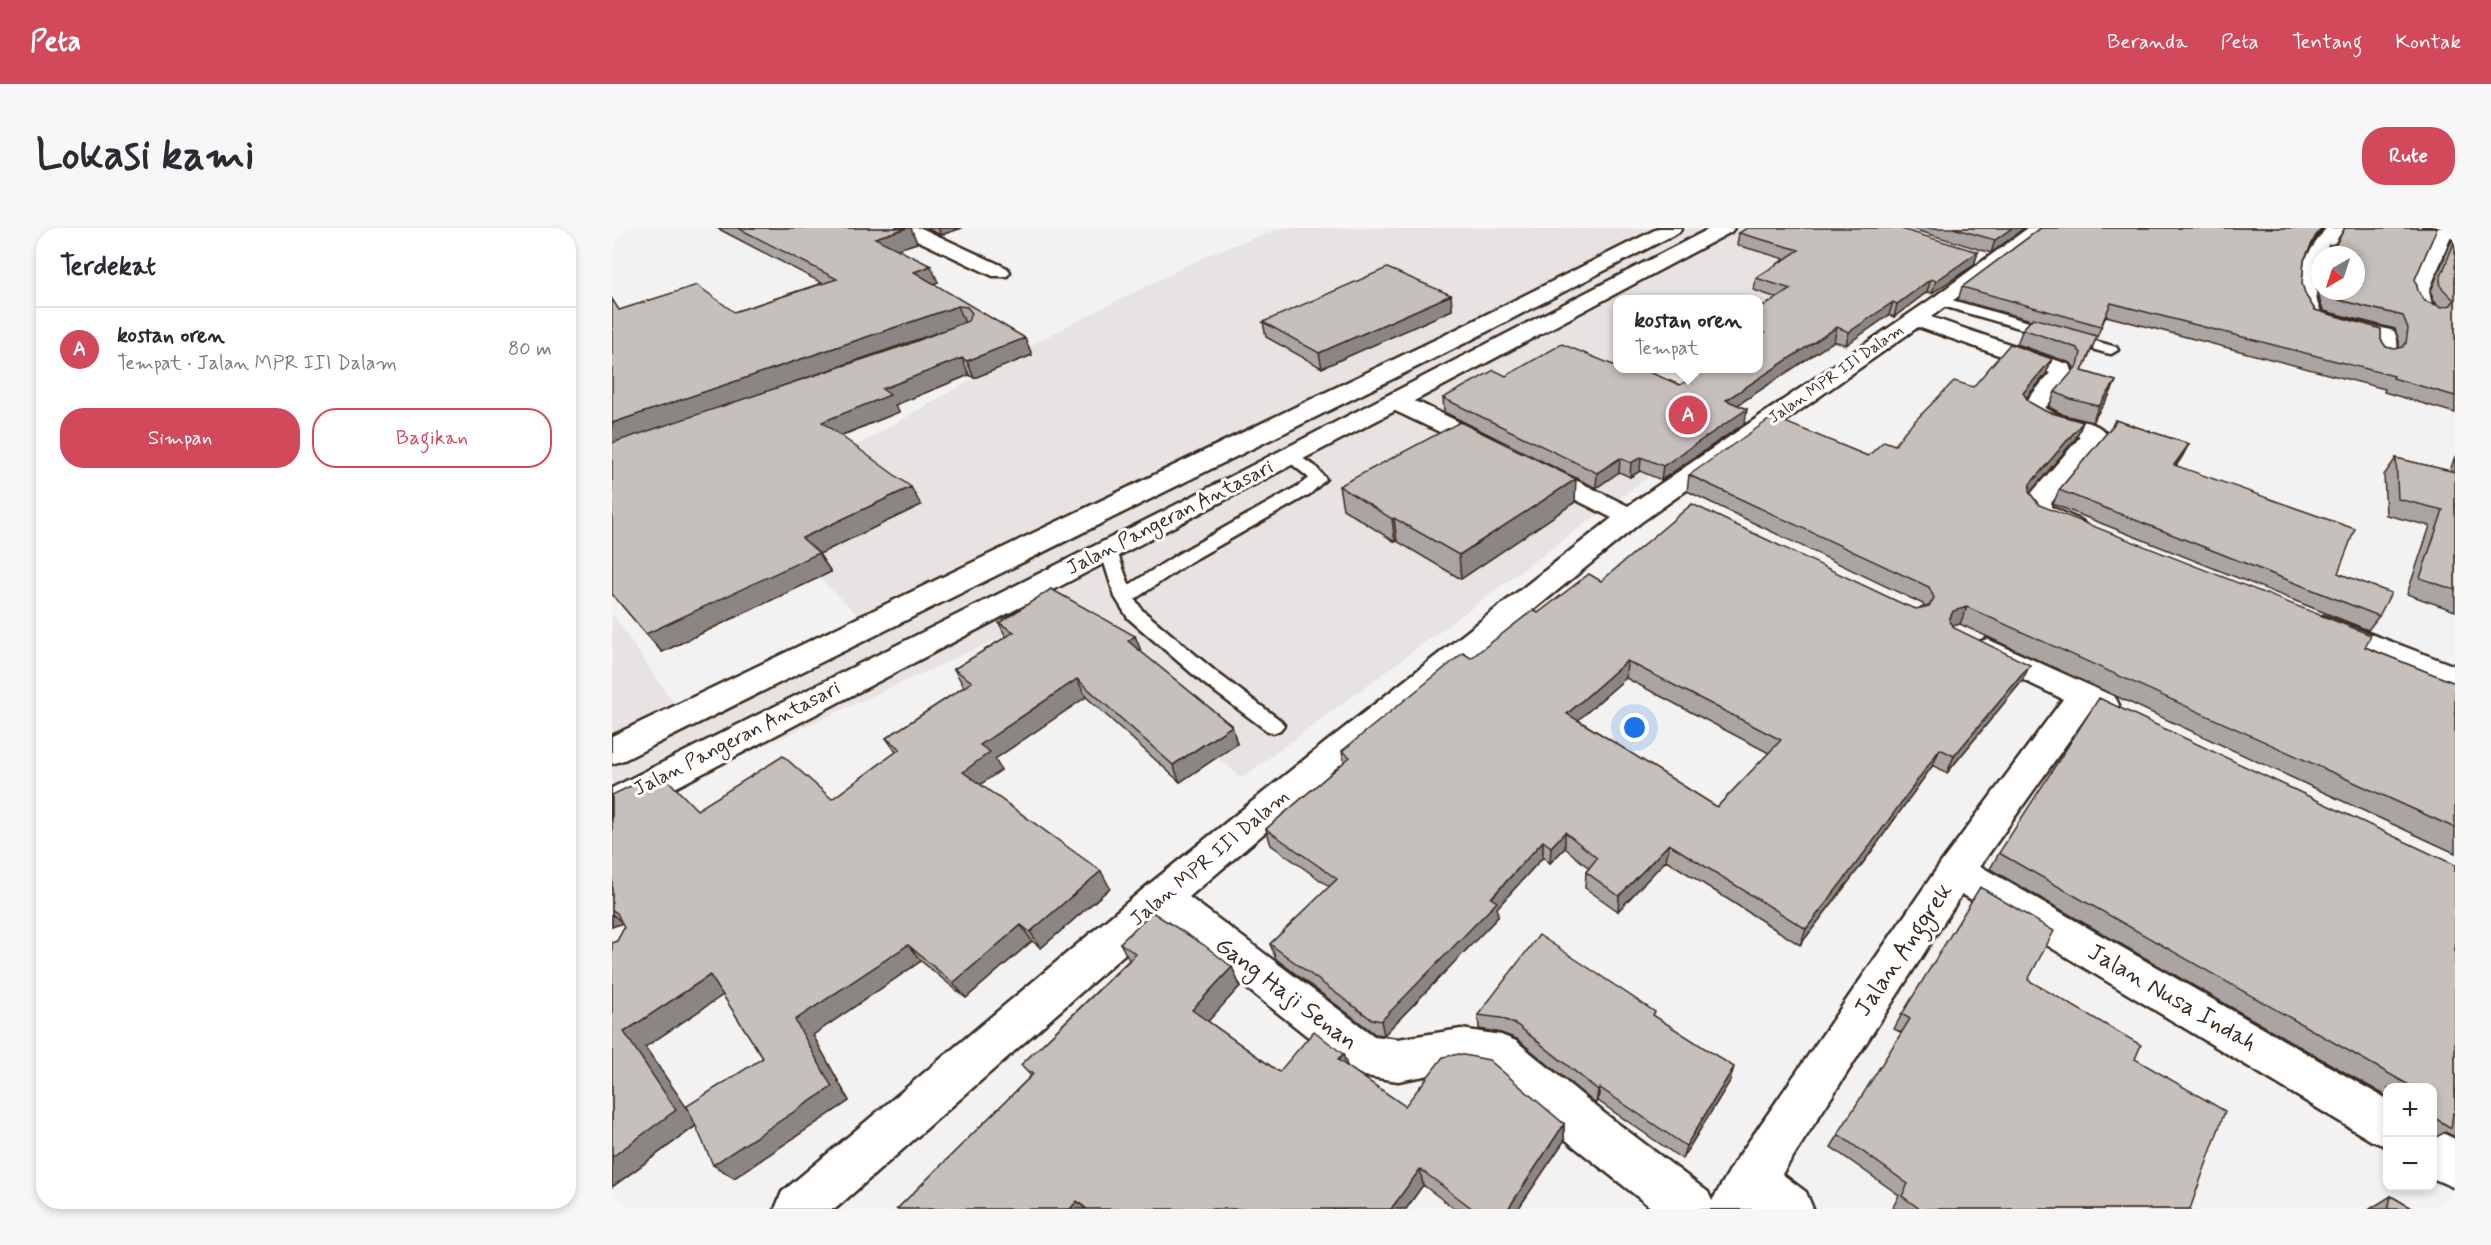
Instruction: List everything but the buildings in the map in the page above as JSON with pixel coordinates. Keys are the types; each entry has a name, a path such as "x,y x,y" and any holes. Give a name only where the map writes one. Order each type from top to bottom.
{"street":[{"path":"906,228 1000,272"},
{"name":"Jalan Pangeran Antasari","path":"612,751 1445,344 1671,228"},
{"name":"Jalan Pangeran Antasari","path":"612,804 1395,402 1725,228"},
{"name":"Jalan MPR III Dalam","path":"799,1209 1161,898 1337,752 1630,517 1674,500 1928,310 1983,259 2040,228"},
{"path":"2335,228 2316,256 2306,288 2307,301 2315,317 2386,336 2386,353"},
{"path":"2433,313 2423,306 2419,299 2419,291 2444,231"},
{"path":"1928,310 2062,370 2056,382 2031,410 2057,423 2082,428 2095,435 2038,502 2037,507 2050,517 2092,534"},
{"path":"1395,402 1414,409 1630,517"},
{"path":"2301,617 2455,678"},
{"path":"1959,636 2126,716"},
{"name":"Jalan Anggrek","path":"1742,1194 1956,871 2083,696"},
{"name":"Jalan Nusa Indah","path":"1956,871 2383,1122"},
{"name":"Gang Haji Senan","path":"1161,898 1365,1054 1398,1060 1461,1049 1501,1056 1588,1129 1691,1209"},
{"path":"2437,1153 2455,1164"},
{"path":"1742,1194 1789,1209"}],"lane":[{"path":"1928,310 2111,350"},
{"path":"1124,597 1184,558 1305,490 1318,479 1309,469 1290,456"},
{"path":"1109,550 1124,597 1135,614 1200,670 1273,725"}],"shaded area":[{"path":"1282,228 1866,228 1878,279 1763,312 1763,295 1613,295 1613,373 1628,373 1725,420 1242,778 1045,617 612,818 612,614 676,706 860,617 738,499 853,448 1038,341 1210,254"}],"place":[{"name":"kostan oren","path":"1688,415"}]}
